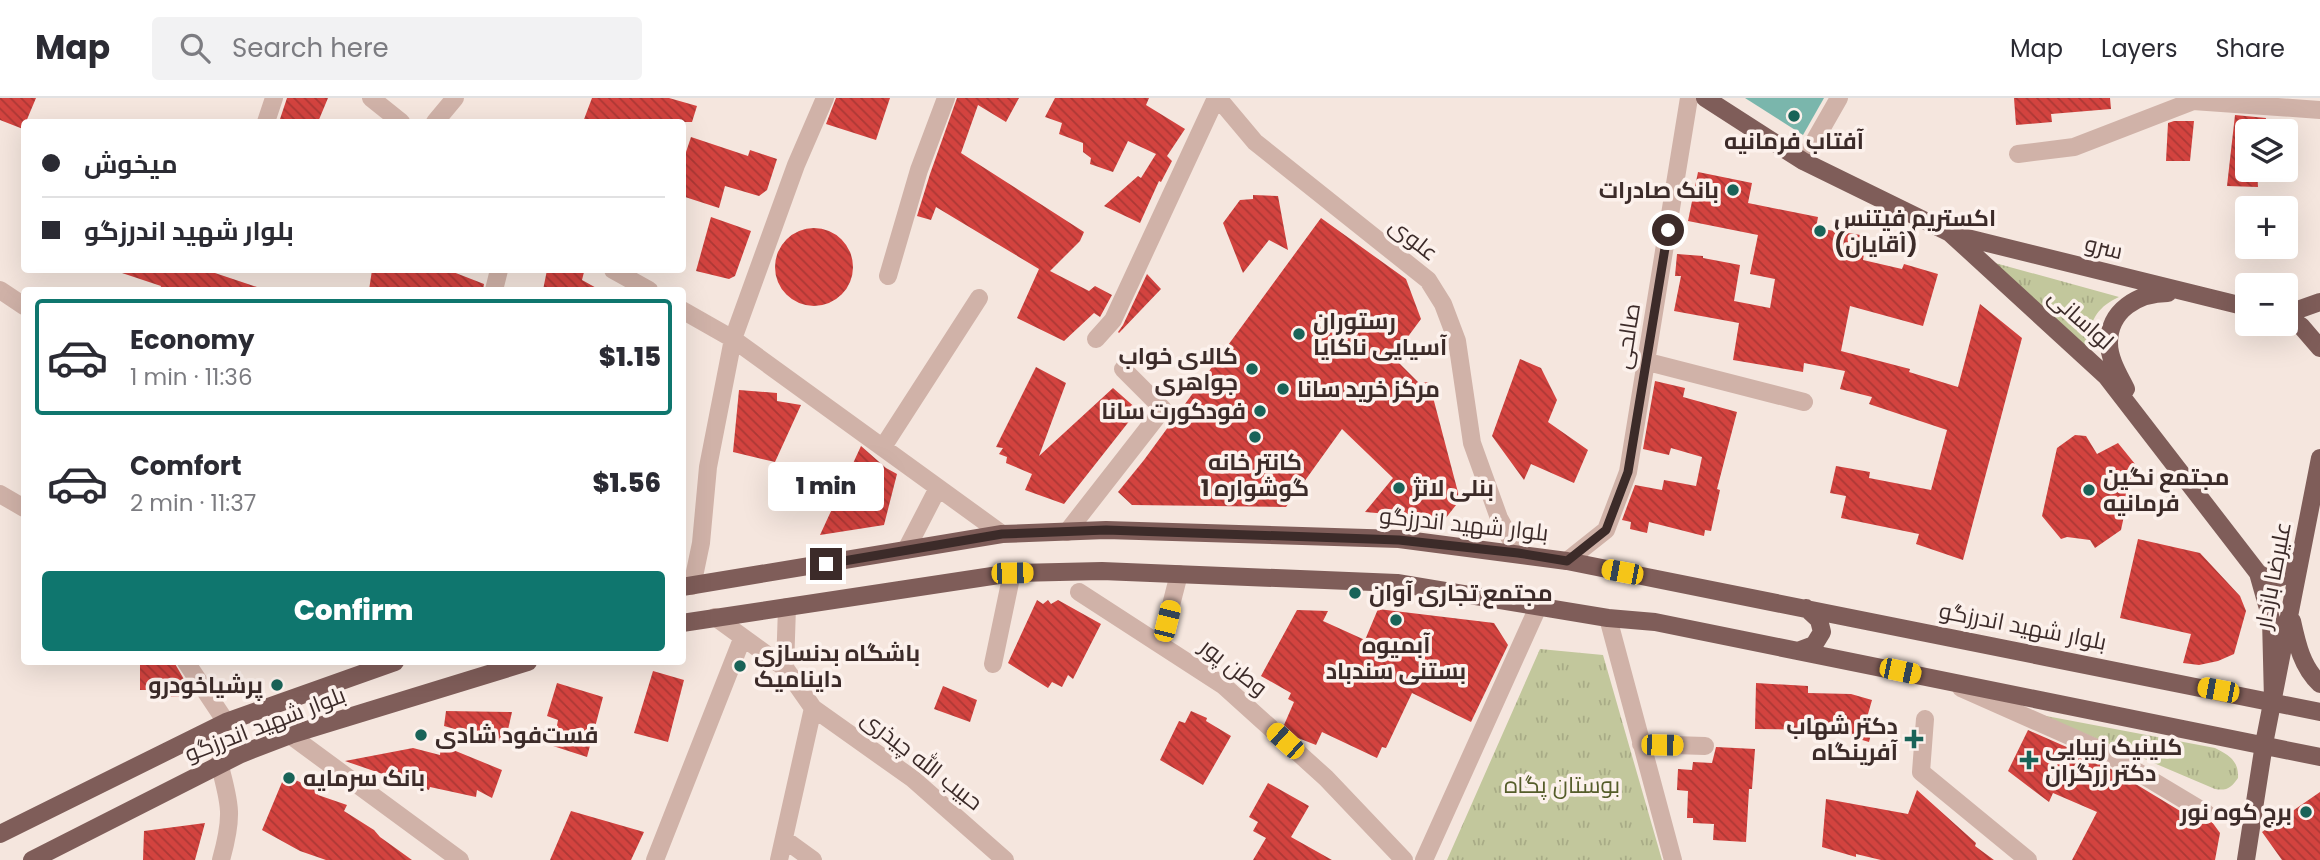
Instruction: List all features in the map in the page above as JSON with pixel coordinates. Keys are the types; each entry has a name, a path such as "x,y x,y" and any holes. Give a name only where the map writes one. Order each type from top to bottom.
{"main road":[{"name":"لواسانی","path":"1705,98 1803,162 1950,233 2106,376 2258,573 2271,619 2273,700"},
{"name":"سرو","path":"1950,233 2235,304"},
{"path":"2171,459 2143,418 2117,372 2109,344 2111,330 2115,318 2136,299 2165,293 2200,297"},
{"path":"2298,311 2320,302"},
{"path":"2298,324 2320,348"},
{"name":"علیرضا بازدار","path":"2273,700 2302,554 2314,520 2320,458"},
{"name":"بلوار شهید اندرزگو","path":"687,587 1002,534 1106,530 1399,540 1567,561 2273,700 2320,712"},
{"path":"2258,573 2267,579 2283,577 2295,567 2302,554"},
{"path":"686,622 1012,573 1102,571 1397,583 1608,618 1655,622 2320,757"},
{"path":"1798,651 1814,645 1822,632 1819,620 1806,608"},
{"path":"2290,614 2299,653 2320,684"},
{"name":"بلوار شهید اندرزگو","path":"0,834 226,722 387,665"},
{"name":"بلوار شهید اندرزگو","path":"32,860 219,763 290,735 495,665"},
{"path":"2246,860 2273,700"}],"street":[{"path":"267,119 274,98"},
{"path":"371,98 397,119"},
{"path":"438,119 455,98"},
{"path":"687,587 701,543 708,467 733,339 796,165 825,98"},
{"path":"888,276 919,170 946,98"},
{"path":"1096,339 1113,320 1217,98"},
{"name":"علوی","path":"1217,98 1255,142 1429,280 1443,304 1457,341 1472,443 1499,517 1518,553"},
{"name":"صالحی","path":"1567,561 1606,530 1628,472 1689,98"},
{"path":"1803,162 1839,98"},
{"path":"2018,154 2074,147 2193,101 2320,110"},
{"path":"618,273 644,287"},
{"path":"0,290 21,304"},
{"path":"883,447 979,298"},
{"path":"686,312 733,339 1002,534"},
{"path":"1648,362 1804,402"},
{"path":"1068,531 1163,409 1123,369"},
{"path":"906,550 938,488"},
{"path":"0,494 21,506"},
{"path":"993,664 1012,573"},
{"path":"1161,644 1179,574"},
{"name":"وطن پور","path":"1079,592 1224,686 1326,778 1404,860"},
{"path":"785,668 787,607"},
{"path":"1424,860 1538,607"},
{"name":"حبیب الله چیذری","path":"715,617 785,668 813,708 914,779 1005,860"},
{"path":"1608,618 1673,860"},
{"path":"655,860 742,639"},
{"path":"188,665 226,722"},
{"path":"1949,681 2101,750 2207,813"},
{"path":"779,860 813,708"},
{"path":"1925,719 1922,772 2028,860"},
{"path":"290,735 460,860"},
{"path":"1641,744 1705,746"},
{"path":"219,763 230,802 229,830 221,860"},
{"path":"784,839 813,860"}],"green space":[{"path":"1977,258 2119,297 2103,307 2094,320 2090,336 2092,354"},
{"name":"بوستان پگاه","path":"1540,649 1603,655 1662,860 1447,860"},
{"path":"2041,715 2215,748 2232,759 2237,767 2238,778 2228,788 2215,789"}],"water":[{"name":"آفتاب فرمانیه","path":"1745,98 1824,98 1803,135"}],"building":[{"path":"0,98 36,98 27,119 21,119 21,128 0,120"},
{"path":"287,98 328,98 319,119 280,119"},
{"path":"592,98 669,98 697,106 692,122 686,122 686,119 584,119"},
{"path":"836,98 890,98 876,140 826,124"},
{"path":"957,98 1019,98 1006,122 978,105 961,153 1084,232 1080,241 1050,271 1089,291 1095,286 1112,295 1100,317 1094,313 1064,341 1017,318 1039,269 936,207 931,220 917,216"},
{"path":"1055,98 1149,98 1146,105 1185,129 1167,156 1172,161 1161,182 1159,181 1140,223 1104,206 1138,176 1141,178 1156,154 1128,141 1113,172 1090,164 1091,158 1083,152 1083,143 1059,134 1062,123 1045,117"},
{"path":"2014,98 2110,98 2111,109 2051,114 2052,122 2016,125"},
{"path":"2235,115 2266,118 2235,119 2235,182 2258,182 2258,187 2227,186"},
{"path":"2194,121 2190,161 2166,161 2168,123"},
{"path":"691,137 748,156 750,150 777,159 767,190 759,196 725,186 719,208 686,197 686,152"},
{"path":"1698,172 1752,183 1748,203 1818,217 1816,228 1867,236 1863,260 1902,269 1904,264 1938,274 1923,326 1850,306 1841,351 1910,369 1909,372 1958,387 1980,304 2022,338 1963,560 1916,544 1919,534 1841,518 1846,496 1830,493 1836,466 1870,472 1869,478 1931,490 1947,430 1869,404 1872,397 1840,389 1845,371 1804,363 1803,372 1733,360 1739,323 1674,311 1681,276 1675,276 1677,254 1703,256 1740,265 1734,301 1770,308 1775,279 1750,274 1758,235 1688,221"},
{"path":"1253,195 1278,196 1288,250 1269,240 1243,273 1223,223 1240,200 1253,199"},
{"path":"711,217 751,231 735,276 729,279 696,271"},
{"name":"مرکز خرید سانا","path":"1321,218 1406,279 1421,319 1393,357 1419,383 1429,382 1460,500 1445,519 1365,512 1393,478 1342,429 1286,507 1132,505 1118,492"},
{"path":"806,228 822,228 836,234 847,245 853,259 853,275 847,289 836,300 822,306 806,306 792,300 781,289 775,275 775,259 781,245 792,234"},
{"path":"122,273 215,273 257,287 161,287"},
{"path":"372,273 456,273 484,284 484,287 369,287"},
{"path":"546,273 584,273 582,280 595,287 544,287"},
{"path":"1147,274 1161,289 1119,333 1118,332"},
{"path":"1520,359 1541,368 1557,400 1548,422 1588,450 1574,483 1531,464 1524,480 1492,436"},
{"path":"1036,367 1066,383 1039,456 1113,388 1138,410 1064,504 1025,490 1032,474 1006,463 1007,457 999,454 1003,448 996,447"},
{"path":"1655,381 1685,388 1683,397 1737,412 1717,489 1720,490 1711,531 1705,530 1704,536 1649,522 1647,533 1630,529 1631,522 1622,520 1635,485 1662,490 1664,480 1696,486 1702,457 1671,448 1669,455 1643,449"},
{"path":"739,390 777,393 777,401 801,405 775,462 733,452"},
{"name":"مجتمع نگین فرمانیه","path":"2075,435 2086,436 2097,454 2118,443 2135,464 2121,530 2095,548 2090,540 2067,537 2061,539 2042,516 2057,448"},
{"path":"861,446 897,474 884,525 820,535"},
{"path":"2138,539 2200,553 2240,596 2246,611 2234,654 2199,665 2183,663 2191,634 2120,618"},
{"path":"1037,600 1043,604 1048,600 1051,604 1058,600 1101,624 1073,679 1068,675 1062,687 1052,682 1048,688 1008,663"},
{"path":"1378,609 1494,623 1508,645 1471,722 1412,693 1386,748 1382,747 1377,758 1322,732 1316,745 1298,738 1284,725 1294,702 1288,699 1291,693 1261,676 1297,610 1328,611 1323,621 1365,640"},
{"path":"140,665 176,665 189,688 189,696 164,697 163,690 140,690"},
{"path":"653,671 684,680 668,742 634,733"},
{"path":"557,683 603,697 587,757 553,746 558,720 547,716"},
{"path":"1756,683 1808,686 1808,693 1851,694 1872,700 1866,721 1874,723 1869,742 1828,730 1755,729"},
{"path":"943,686 977,700 970,722 934,709"},
{"path":"446,711 512,712 505,743 444,726"},
{"path":"1191,711 1207,718 1206,721 1231,736 1203,785 1160,760 1179,721 1185,723"},
{"path":"2028,730 2096,760 2200,823 2212,822 2220,833 2215,860 2072,860 2097,812 2053,793 2049,802 2008,771"},
{"path":"441,745 502,770 492,798 477,790 476,797 430,787 429,790 345,761 413,748 440,755"},
{"path":"1716,747 1755,749 1752,789 1749,789 1746,842 1713,840 1714,824 1693,823 1693,818 1687,818 1688,791 1677,790 1678,769 1692,770 1693,762 1712,763"},
{"path":"285,775 319,791 318,795 347,805 344,811 374,830 412,860 326,860 300,851 262,830"},
{"path":"1268,783 1309,806 1291,837 1332,860 1253,860 1266,838 1253,831 1258,822 1249,817"},
{"path":"1917,790 1976,843 1975,846 1994,860 1881,860 1856,854 1856,857 1822,847 1826,799 1908,814"},
{"name":"برج کوه نور","path":"2320,792 2320,860 2282,860 2262,832"},
{"path":"571,811 644,832 631,860 550,860"},
{"path":"205,823 195,860 143,860 144,831"}],"place":[{"name":"آفتاب فرمانیه","path":"1794,116"},
{"name":"بانک صادرات","path":"1733,190"},
{"name":"اکستریم فیتنس (آقایان)","path":"1820,231"},
{"name":"رستوران آسیایی ناکایا","path":"1299,334"},
{"name":"کالای خواب جواهری","path":"1252,369"},
{"name":"مرکز خرید سانا","path":"1283,389"},
{"name":"فودکورت سانا","path":"1260,411"},
{"name":"کانتر خانه گوشواره 1","path":"1255,437"},
{"name":"بنلی لانژ","path":"1399,488"},
{"name":"مجتمع نگین فرمانیه","path":"2089,490"},
{"name":"مجتمع تجاری آوان","path":"1355,593"},
{"name":"آبمیوه بستنی سندباد","path":"1396,620"},
{"name":"باشگاه بدنسازی داینامیک","path":"740,666"},
{"name":"پرشیاخودرو","path":"277,685"},
{"name":"فست‌فود شادی","path":"421,735"},
{"name":"دکتر شهاب آفرینگاه","path":"1914,739"},
{"name":"کلینیک زیبایی دکتر زرگران","path":"2029,760"},
{"name":"بانک سرمایه","path":"289,778"},
{"name":"برج کوه نور","path":"2306,812"}],"route":[{"path":"826,564 1002,534 1106,530 1399,540 1567,561 1606,530 1628,472 1668,230"}]}
